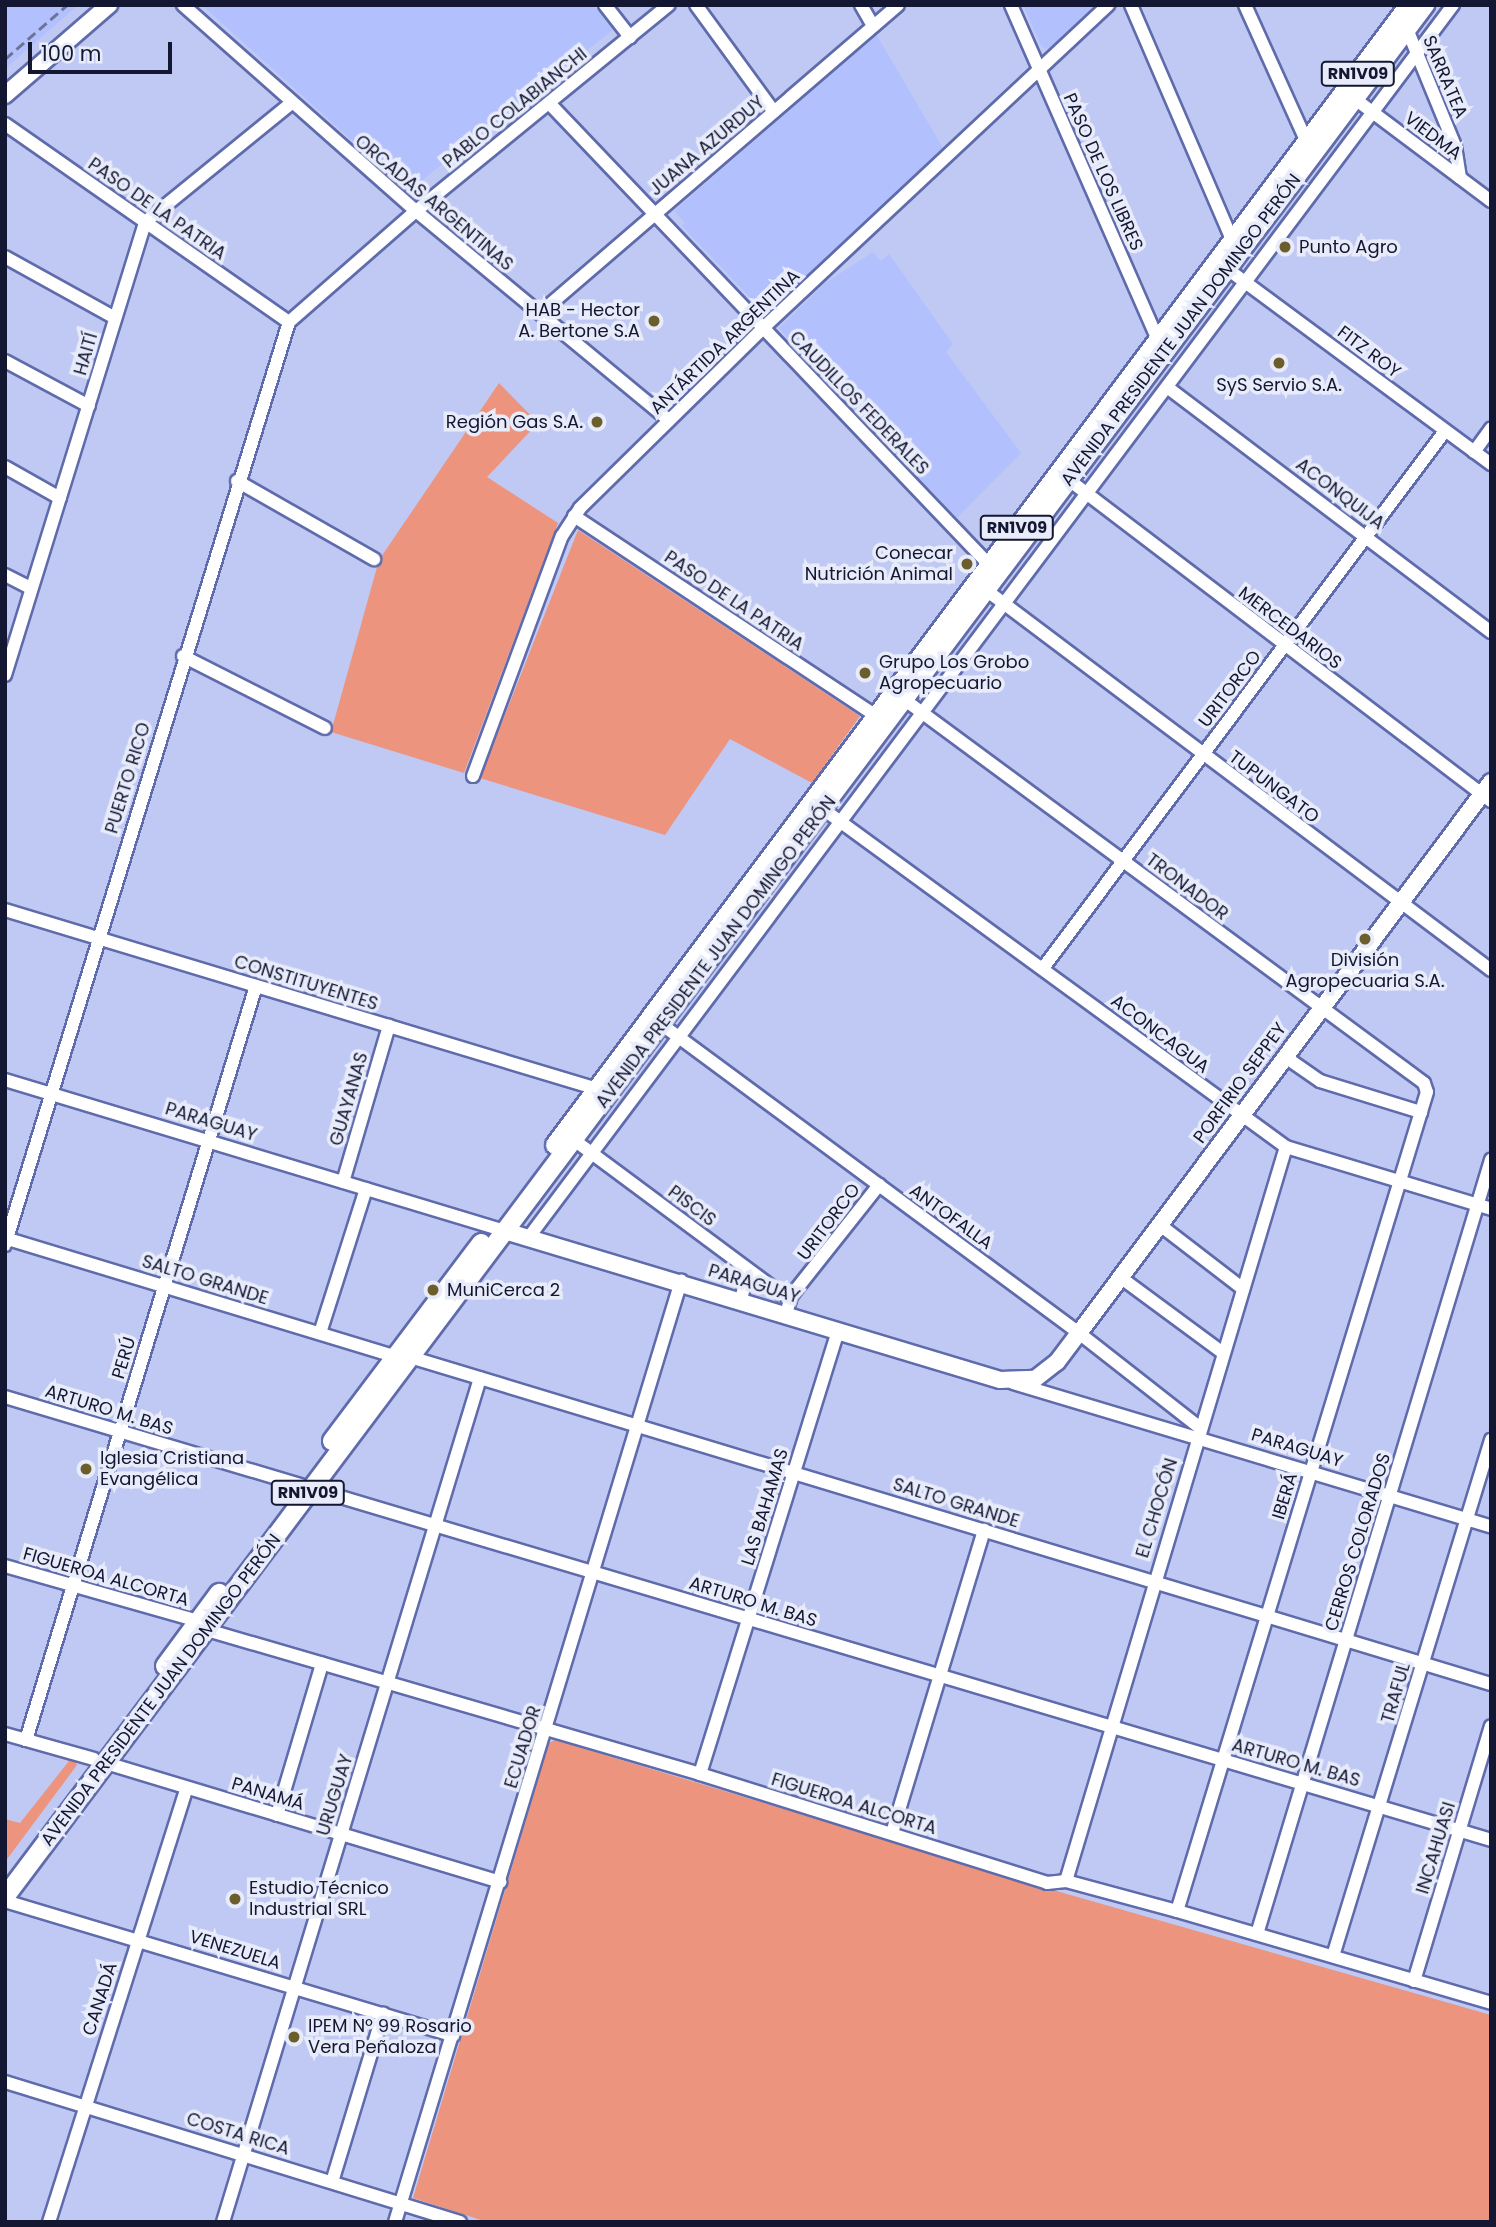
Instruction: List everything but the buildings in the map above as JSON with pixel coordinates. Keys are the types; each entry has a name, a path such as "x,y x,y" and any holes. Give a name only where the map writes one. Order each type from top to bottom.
{"main road":[{"path":"5,95 109,5"},
{"name":"AVENIDA PRESIDENTE JUAN DOMINGO PERÓN","path":"499,1229 597,1089 876,716 1069,480 1232,240 1409,5"},
{"name":"AVENIDA PRESIDENTE JUAN DOMINGO PERÓN","path":"5,1879 100,1761 499,1229 573,1140 661,1024 905,700 986,590 994,570 1161,346 1226,268 1425,5"},
{"name":"PORFIRIO SEPPEY","path":"1006,1381 1042,1375 1079,1333 1319,1007 1399,902 1488,793"},
{"name":"PARAGUAY","path":"499,1229 681,1281 1006,1381"},
{"name":"AVENIDA PRESIDENTE JUAN DOMINGO PERÓN","path":"5,1899 100,1761"}],"street":[{"name":"ORCADAS ARGENTINAS","path":"183,5 290,104 669,420"},
{"path":"605,5 630,37"},
{"name":"PABLO COLABIANCHI","path":"289,322 416,211 670,5"},
{"path":"696,5 774,112"},
{"path":"861,5 873,26"},
{"name":"JUANA AZURDUY","path":"540,313 898,5"},
{"name":"PASO DE LOS LIBRES","path":"1011,5 1161,346"},
{"name":"ANTÁRTIDA ARGENTINA","path":"473,776 574,516 764,328 1108,5"},
{"path":"1131,5 1232,240"},
{"path":"1245,5 1307,142"},
{"name":"AVENIDA PRESIDENTE JUAN DOMINGO PERÓN","path":"529,1237 1453,5"},
{"name":"SARRATEA","path":"1407,29 1455,146 1460,178"},
{"name":"VIEDMA","path":"1355,99 1491,201"},
{"name":"CAUDILLOS FEDERALES","path":"549,103 994,570"},
{"path":"145,222 290,104"},
{"name":"PASO DE LA PATRIA","path":"5,124 289,322"},
{"name":"HAITÍ","path":"5,675 145,222"},
{"path":"5,257 115,318"},
{"name":"FITZ ROY","path":"1226,268 1491,464"},
{"name":"PUERTO RICO","path":"6,1241 183,656 289,322"},
{"path":"5,361 89,406"},
{"name":"ACONQUIJA","path":"1167,387 1491,632"},
{"path":"1474,452 1491,429"},
{"name":"URITORCO","path":"1042,968 1445,431"},
{"path":"5,467 60,498"},
{"name":"MERCEDARIOS","path":"1069,480 1284,647 1488,793"},
{"path":"237,481 374,559"},
{"name":"PASO DE LA PATRIA","path":"574,516 876,716"},
{"path":"5,575 32,588"},
{"name":"TUPUNGATO","path":"986,590 1202,756 1491,970"},
{"path":"183,656 326,729"},
{"name":"TRONADOR","path":"905,700 1424,1083 1427,1092"},
{"name":"ACONCAGUA","path":"823,809 1286,1147 1491,1209"},
{"name":"CONSTITUYENTES","path":"5,910 597,1089"},
{"name":"PERÚ","path":"26,1740 256,986"},
{"name":"ANTOFALLA","path":"661,1024 1079,1333 1199,1432"},
{"name":"GUAYANAS","path":"343,1182 389,1026"},
{"path":"1284,1056 1320,1081 1421,1112"},
{"name":"PARAGUAY","path":"5,1080 499,1229"},
{"name":"IBERÁ","path":"1177,1911 1427,1092"},
{"name":"PISCIS","path":"573,1140 748,1270 791,1296"},
{"name":"EL CHOCÓN","path":"1066,1881 1153,1580 1286,1147"},
{"name":"CERROS COLORADOS","path":"1257,1934 1491,1160"},
{"name":"URITORCO","path":"786,1314 791,1296 879,1185"},
{"path":"320,1333 366,1189"},
{"path":"1160,1225 1243,1289"},
{"name":"SALTO GRANDE","path":"6,1241 480,1378 1491,1684"},
{"path":"741,1300 748,1270"},
{"path":"1121,1277 1223,1353"},
{"name":"ECUADOR","path":"395,2222 681,1281"},
{"name":"LAS BAHAMAS","path":"700,1774 838,1330"},
{"name":"URUGUAY","path":"223,2222 480,1378"},
{"name":"PARAGUAY","path":"1006,1381 1199,1432 1311,1472 1491,1526"},
{"name":"ARTURO M. BAS","path":"5,1397 594,1570 748,1620 1491,1840"},
{"name":"TRAFUL","path":"1334,1956 1491,1440"},
{"path":"892,1833 984,1530"},
{"name":"FIGUEROA ALCORTA","path":"5,1566 203,1625 322,1664 700,1774 1047,1882 1066,1881 1177,1911 1491,2003"},
{"path":"277,1815 322,1664"},
{"name":"INCAHUASI","path":"1414,1981 1491,1726"},
{"name":"PANAMÁ","path":"5,1734 500,1882"},
{"name":"CANADÁ","path":"49,2222 187,1787"},
{"name":"VENEZUELA","path":"5,1899 453,2035"},
{"path":"332,2182 383,2014"},
{"name":"COSTA RICA","path":"5,2082 460,2222"}],"shaded area":[{"path":"5,5 78,5 5,69"},
{"path":"202,5 593,5 613,30 408,191"},
{"path":"1023,5 1094,5 1049,49 1042,47"},
{"path":"876,34 943,148 777,309 761,309 682,226 685,223 674,211"},
{"path":"873,252 881,261 889,254 953,344 946,352 1021,453 957,518 824,376 820,365 813,365 779,328 824,284"},
{"path":"499,383 538,423 487,477 558,523 464,773 331,732 379,560"},
{"path":"578,530 860,716 812,783 730,739 665,835 480,778"},
{"path":"5,1740 74,1760 77,1765 5,1862 5,1819 20,1823 69,1761"},
{"path":"555,1740 1046,1888 1491,2015 1491,2222 487,2222 413,2198 549,1743"}],"railway":[{"path":"5,59 67,5"}],"place":[{"name":"Punto Agro","path":"1285,247"},
{"name":"HAB - Hector A. Bertone S.A","path":"654,321"},
{"name":"SyS Servio S.A.","path":"1279,363"},
{"name":"Región Gas S.A.","path":"597,422"},
{"name":"Conecar Nutrición Animal","path":"967,564"},
{"name":"Grupo Los Grobo Agropecuario","path":"865,673"},
{"name":"División Agropecuaria S.A.","path":"1365,939"},
{"name":"MuniCerca 2","path":"433,1290"},
{"name":"Iglesia Cristiana Evangélica","path":"86,1469"},
{"name":"Estudio Técnico Industrial SRL","path":"235,1899"},
{"name":"IPEM Nº 99 Rosario Vera Peñaloza","path":"294,2037"}]}
